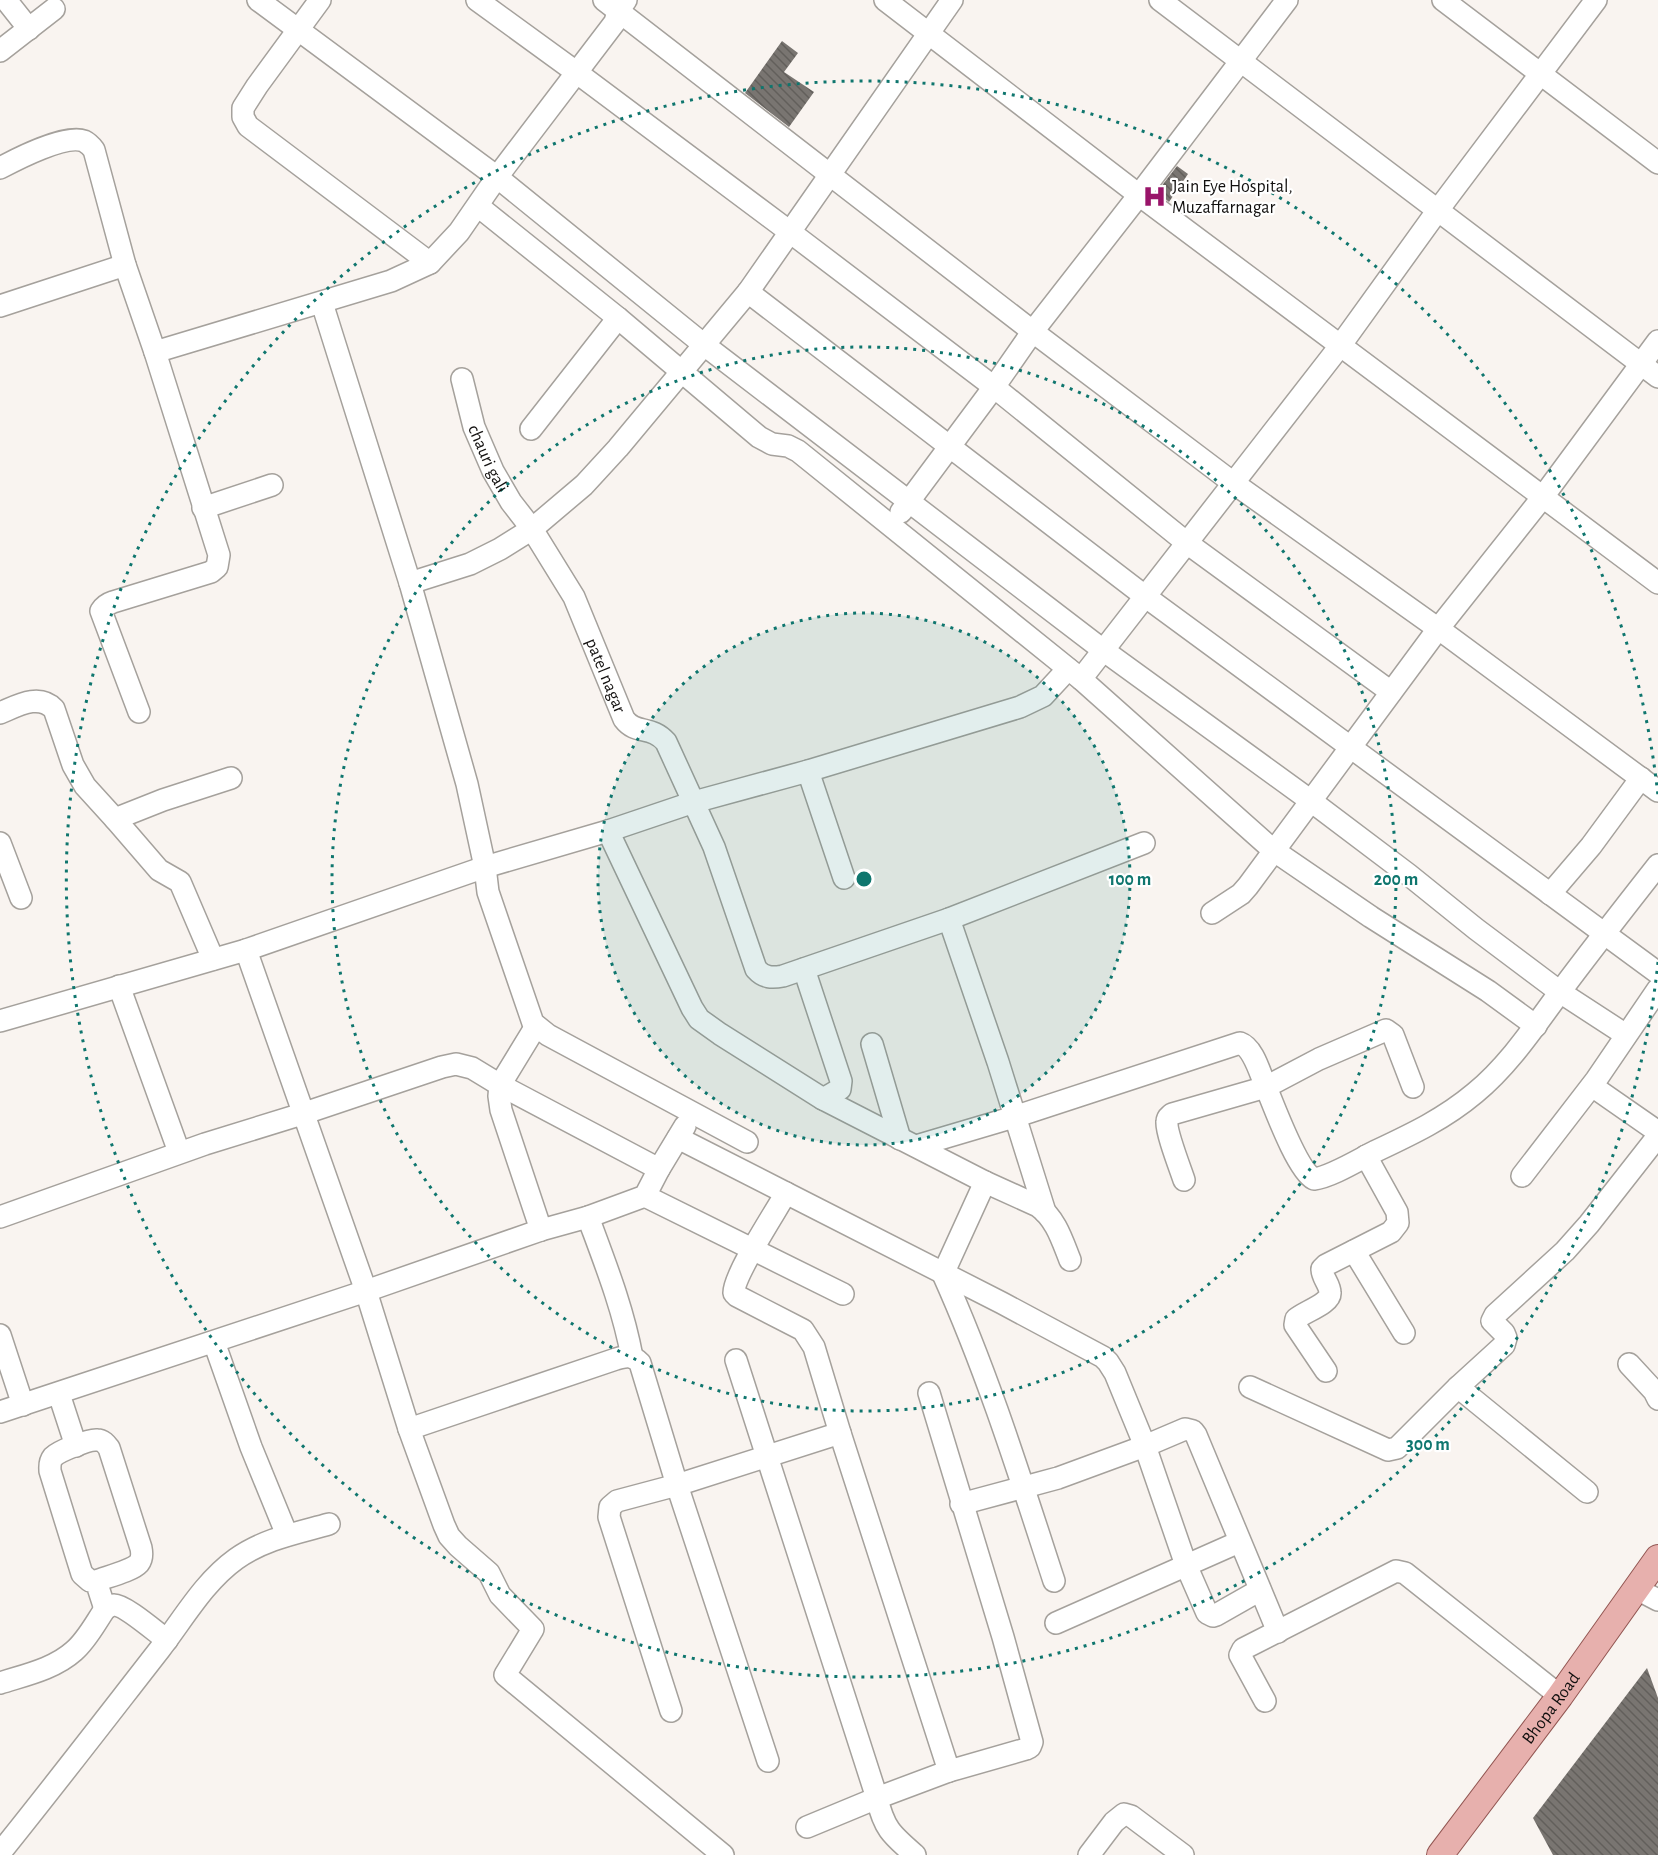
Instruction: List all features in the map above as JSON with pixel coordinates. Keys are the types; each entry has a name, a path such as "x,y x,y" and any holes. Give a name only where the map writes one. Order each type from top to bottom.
{"main road":[{"name":"Bhopa Road","path":"1460,1855 1573,1705 1651,1593 1658,1558"},
{"name":"Bhopa Road","path":"1440,1855 1560,1696 1651,1593"}],"street":[{"path":"6,0 29,29"},
{"path":"258,0 496,177 703,344 1103,650 1311,801 1560,992 1626,1035"},
{"path":"320,0 243,108 244,121 430,263"},
{"path":"477,0 790,232 994,387 1187,543 1391,692"},
{"path":"885,0 1139,195 1658,584"},
{"path":"410,583 470,564 500,549 531,529 584,485 748,292 952,0"},
{"path":"1160,0 1658,377"},
{"path":"891,525 1033,331 1287,0"},
{"path":"1443,0 1658,163"},
{"path":"0,1021 246,950 485,867 608,831 694,802 808,771 1020,707 1043,696 1075,674 1103,650 1146,597 1232,482 1340,346 1438,210 1596,0"},
{"path":"155,351 391,281 430,263 442,253 459,232 496,177 615,22 616,4"},
{"path":"616,4 831,175 1232,482 1650,784 1591,846 1550,894"},
{"path":"0,51 54,9"},
{"path":"0,168 36,150 69,140 81,140 94,150 125,265 155,351 219,555 219,562 214,571 113,602 105,605 101,611 139,712"},
{"path":"478,206 618,318 759,437 772,444 788,446 798,451 1075,674 1273,850 1371,917 1488,991 1536,1026"},
{"path":"0,306 125,265"},
{"path":"748,292 1146,597 1658,974"},
{"path":"322,303 410,583 467,784 485,867 488,892 528,1013 536,1026 548,1035 747,1142"},
{"path":"531,429 618,318"},
{"path":"1212,913 1241,894 1438,629 1542,498 1658,341"},
{"name":"chauri gali","path":"462,379 474,427 493,471 511,502 531,529"},
{"path":"203,508 272,484"},
{"name":"patel nagar","path":"531,529 574,597 624,719 631,727 650,731 666,742 714,847 756,969 761,974 773,978 804,969 949,919 1144,843"},
{"path":"0,713 39,701 54,709 79,777 159,870 180,882 213,959"},
{"path":"808,771 844,878"},
{"path":"115,819 163,800 231,778"},
{"path":"608,831 699,1019 740,1048 823,1100 985,1182 1038,1206 1054,1222 1070,1260"},
{"path":"0,843 21,898"},
{"path":"908,1142 1014,1117 1240,1043 1248,1047 1290,1143 1310,1177 1316,1179 1423,1129 1451,1112 1476,1092 1501,1068 1536,1026 1604,933 1658,865"},
{"path":"949,919 998,1062 1045,1212"},
{"path":"246,950 366,1291 409,1429 444,1525 458,1546 489,1573 500,1595 533,1629 505,1675 723,1855"},
{"path":"804,969 842,1081 840,1089 823,1100"},
{"path":"119,986 180,1152"},
{"path":"1522,1176 1592,1086 1658,989"},
{"path":"536,1026 500,1085 499,1096 501,1110 541,1230"},
{"path":"1184,1180 1168,1128 1169,1116 1209,1102 1266,1087 1319,1059 1386,1030 1393,1035 1413,1087"},
{"path":"872,1044 908,1142"},
{"path":"0,1217 180,1152 456,1064 472,1068 659,1169"},
{"path":"1250,1387 1388,1450 1396,1448 1506,1341 1504,1333 1492,1321 1495,1315 1565,1251 1589,1224 1658,1134 1592,1086"},
{"path":"0,1412 366,1291 541,1230 588,1217 645,1196 692,1114"},
{"path":"678,1138 1002,1303 1108,1362 1115,1373 1145,1446 1186,1565 1207,1613 1213,1616 1260,1590"},
{"path":"1326,1371 1295,1325 1296,1318 1327,1301 1330,1296 1322,1269 1391,1232 1398,1223 1397,1212 1366,1156"},
{"path":"985,1182 943,1274 992,1392 1054,1581"},
{"path":"786,1193 752,1250 735,1285 734,1293 803,1330 814,1347 949,1771"},
{"path":"645,1196 843,1294"},
{"path":"588,1217 627,1327 632,1357 640,1363 677,1485 768,1761"},
{"path":"1354,1251 1404,1333"},
{"path":"0,1335 23,1405"},
{"path":"214,1342 251,1447 287,1535"},
{"path":"409,1429 616,1359 632,1357"},
{"path":"736,1360 885,1824 892,1835 915,1855"},
{"path":"1629,1364 1658,1399"},
{"path":"1458,1387 1587,1492"},
{"path":"807,1827 949,1771 1026,1749 1032,1742 1003,1637 929,1393"},
{"path":"59,1394 76,1446"},
{"path":"961,1504 1058,1478 1185,1430 1192,1431 1196,1435 1278,1632"},
{"path":"671,1711 608,1511 611,1504 840,1432"},
{"path":"96,1439 104,1442 109,1448 141,1548 142,1556 133,1568 96,1581 90,1581 82,1574 50,1471 50,1462 54,1456 76,1446 96,1439"},
{"path":"1,1850 220,1571 237,1558 276,1538 329,1524"},
{"path":"1056,1623 1239,1542"},
{"path":"1265,1701 1240,1655 1243,1649 1400,1571 1560,1696"},
{"path":"96,1581 105,1609"},
{"path":"0,1683 40,1670 65,1658 76,1649 105,1609 111,1606 119,1606 167,1640"},
{"path":"1089,1855 1113,1821 1124,1814 1131,1816 1183,1855"}],"building":[{"path":"782,41 798,53 784,72 814,92 789,127 745,93"},
{"path":"1177,166 1188,174 1169,202 1157,192"},
{"path":"1647,1668 1658,1698 1658,1855 1553,1855 1533,1818"}],"place":[{"name":"Jain Eye Hospital, Muzaffarnagar","path":"1154,196"}]}
